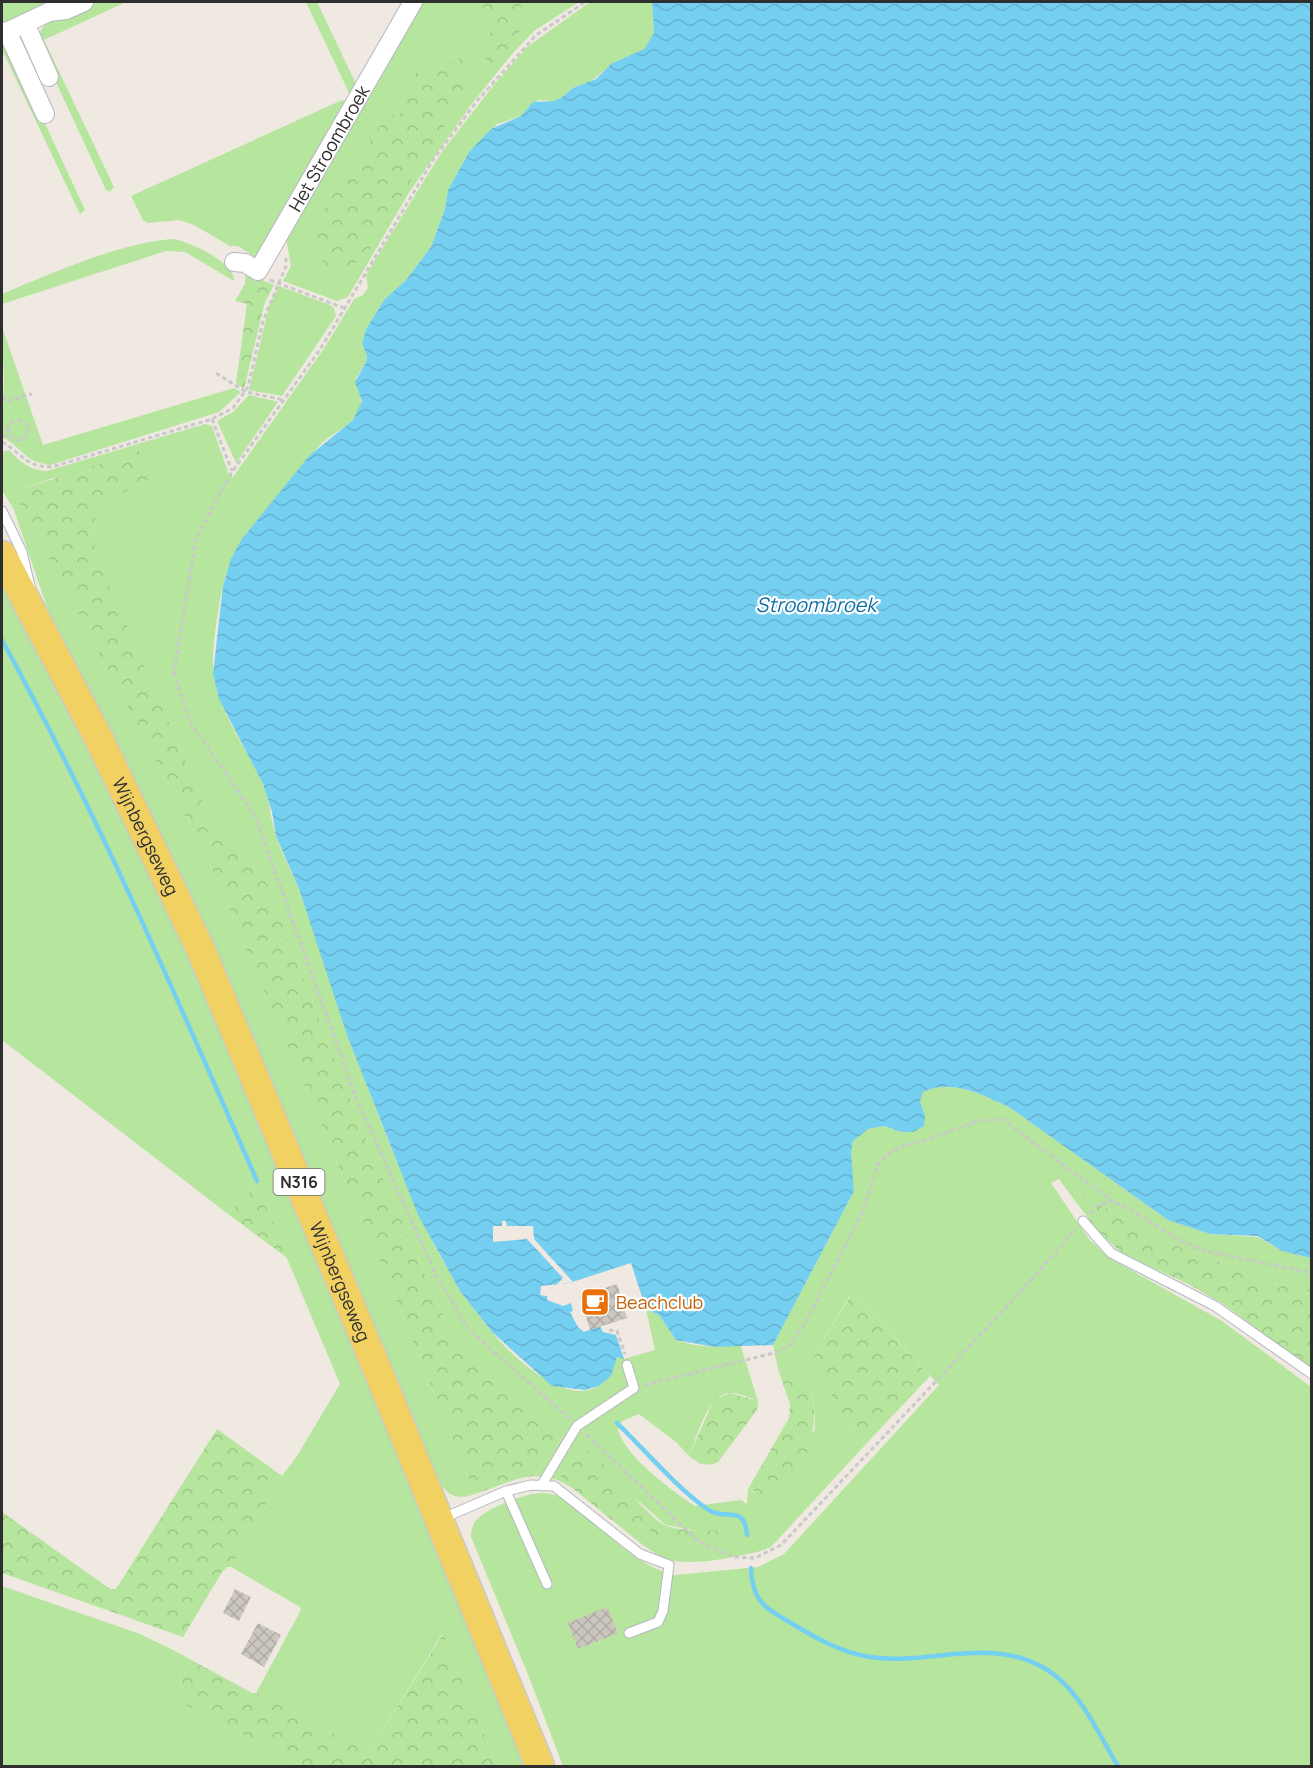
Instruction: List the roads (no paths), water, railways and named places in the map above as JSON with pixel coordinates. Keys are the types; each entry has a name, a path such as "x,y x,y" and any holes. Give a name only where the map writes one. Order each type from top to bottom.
{"main road":[{"name":"Wijnbergseweg","path":"5,567 31,610 100,741 200,948 540,1767"}],"street":[{"path":"12,29 55,7 66,10 84,2"},
{"name":"Het Stroombroek","path":"234,262 245,263 258,272 413,2"},
{"path":"12,29 48,86"},
{"path":"12,29 45,114"}],"lane":[{"name":"Wijnbergseweg","path":"2,511 22,552 30,578 31,610"},
{"path":"1083,1221 1111,1253 1215,1306 1311,1374"},
{"path":"541,1486 577,1426 634,1388 627,1362"},
{"path":"438,1520 506,1491 554,1486 640,1554 669,1565 663,1611 658,1622 629,1633"},
{"path":"506,1491 547,1584"}],"water":[{"name":"Stroombroek","path":"652,2 1311,2 1311,1258 1282,1251 1258,1236 1210,1234 1168,1220 1009,1107 956,1087 934,1088 923,1092 920,1101 925,1116 924,1126 913,1132 902,1132 884,1126 868,1129 853,1141 851,1152 854,1191 773,1345 715,1347 676,1340 659,1315 646,1309 631,1263 569,1283 541,1286 540,1295 547,1296 547,1300 563,1306 571,1303 573,1311 570,1312 578,1327 584,1332 600,1326 603,1332 616,1335 624,1359 617,1357 611,1376 599,1386 585,1390 552,1386 492,1332 460,1291 418,1215 347,1035 299,889 276,836 272,812 263,784 219,699 213,674 223,586 231,559 241,540 309,456 353,420 362,401 355,382 366,362 367,356 362,344 366,329 384,300 406,280 431,247 445,209 448,190 469,152 491,129 521,116 533,102 554,101 573,88 596,79 611,64 644,49 654,33"}],"waterway":[{"path":"2,640 104,840 257,1181"},
{"path":"617,1423 695,1500 714,1513 738,1516 742,1519 747,1535"},
{"path":"751,1568 754,1588 761,1602 809,1634 849,1652 893,1659 983,1653 1006,1654 1027,1660 1049,1671 1070,1690 1079,1702 1118,1766"}],"place":[{"name":"Beachclub","path":"595,1302"}]}
